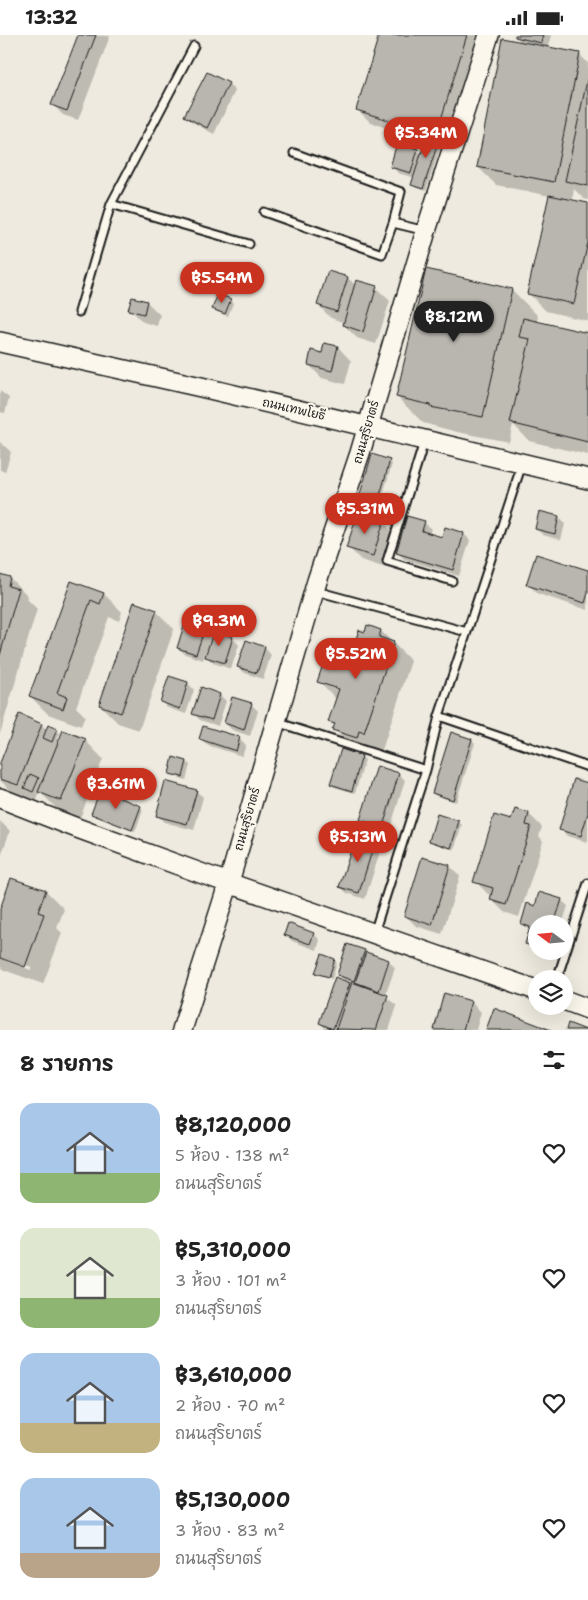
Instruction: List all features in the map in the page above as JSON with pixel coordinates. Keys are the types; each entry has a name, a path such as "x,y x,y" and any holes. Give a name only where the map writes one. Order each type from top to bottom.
{"street":[{"name":"ถนนสุริยาตร์","path":"182,1030 229,882 314,590 368,426 426,231 489,35"},
{"name":"ถนนเทพโยธี","path":"0,342 425,439 588,479"},
{"path":"0,798 77,829 528,987"},
{"path":"573,1003 588,1009"}],"lane":[{"path":"79,311 112,204 194,46"},
{"path":"264,212 382,254 401,192 294,153"},
{"path":"112,204 249,244"},
{"path":"393,223 426,231"},
{"path":"425,439 386,561 452,581"},
{"path":"374,933 426,769 439,716 522,463"},
{"path":"314,590 467,632"},
{"path":"439,716 588,767"},
{"path":"276,722 426,769"},
{"path":"560,970 588,883"}],"building":[{"path":"78,35 96,35 67,111 51,105"},
{"path":"379,35 467,35 439,126 429,123 427,132 356,110"},
{"path":"515,35 543,35 541,43 515,37"},
{"path":"502,38 580,53 554,182 477,167"},
{"path":"207,72 229,83 207,128 184,116"},
{"path":"588,76 588,186 565,181"},
{"path":"429,129 441,133 423,189 411,185"},
{"path":"397,143 418,149 411,173 390,167"},
{"path":"549,195 588,203 588,242 574,304 527,294"},
{"path":"426,269 512,289 483,417 430,407 430,405 396,397"},
{"path":"328,271 348,277 337,312 317,305"},
{"path":"356,280 377,286 363,332 343,325"},
{"path":"218,294 231,299 225,314 212,309"},
{"path":"132,297 147,301 144,314 128,310"},
{"path":"523,318 588,333 588,442 510,423 530,339 519,337"},
{"path":"324,343 338,346 332,371 308,365 311,350 322,353"},
{"path":"372,454 390,460 377,506 358,501"},
{"path":"539,511 559,516 555,534 535,529"},
{"path":"358,513 384,521 373,556 346,548"},
{"path":"407,516 425,521 422,531 442,537 445,527 464,533 453,570 396,553"},
{"path":"536,554 588,570 588,593 585,603 526,585"},
{"path":"0,574 10,577 8,586 19,589 0,655"},
{"path":"71,581 104,593 100,604 91,600 57,693 67,697 63,709 29,696"},
{"path":"134,602 157,610 121,713 99,705"},
{"path":"185,622 205,628 196,654 177,648"},
{"path":"367,625 381,630 379,637 394,642 364,733 359,731 357,738 332,730 335,724 328,722 339,689 317,682 328,650 350,657 359,630 365,632"},
{"path":"214,630 233,637 225,663 205,657"},
{"path":"246,640 265,647 257,673 237,667"},
{"path":"169,676 188,682 180,709 160,702"},
{"path":"201,687 220,694 212,720 192,714"},
{"path":"232,697 252,703 244,730 224,723"},
{"path":"19,714 42,724 18,785 0,779 0,763"},
{"path":"48,725 57,729 52,742 43,738"},
{"path":"203,726 240,737 236,751 199,739"},
{"path":"63,730 86,739 61,801 38,792"},
{"path":"451,732 472,739 453,800 432,793"},
{"path":"341,749 362,756 352,791 330,784"},
{"path":"173,757 187,761 183,777 169,774"},
{"path":"377,766 399,773 383,827 360,820"},
{"path":"30,774 39,778 33,792 24,788"},
{"path":"574,779 588,783 588,813 581,836 559,830"},
{"path":"165,781 197,790 187,824 156,816"},
{"path":"100,790 141,806 132,830 91,814"},
{"path":"515,809 529,813 526,825 531,826 506,905 490,900 493,888 473,882 494,815 511,820"},
{"path":"437,814 459,821 451,848 429,841"},
{"path":"357,832 376,838 359,893 339,887"},
{"path":"422,857 450,865 432,925 404,916"},
{"path":"11,878 46,890 38,912 44,914 25,967 0,958 0,909"},
{"path":"539,892 562,899 557,915 528,915 528,926 521,924 527,903 535,906"},
{"path":"288,923 314,933 310,944 284,935"},
{"path":"528,934 528,945 525,944"},
{"path":"347,944 365,950 354,981 337,975"},
{"path":"366,952 389,960 379,991 355,982"},
{"path":"322,954 335,959 329,977 315,973"},
{"path":"335,977 350,983 333,1029 319,1023"},
{"path":"352,982 388,995 376,1030 336,1029"},
{"path":"444,993 471,1001 463,1030 434,1030"},
{"path":"494,1008 551,1030 486,1030"},
{"path":"568,1023 586,1030 566,1030"}]}
